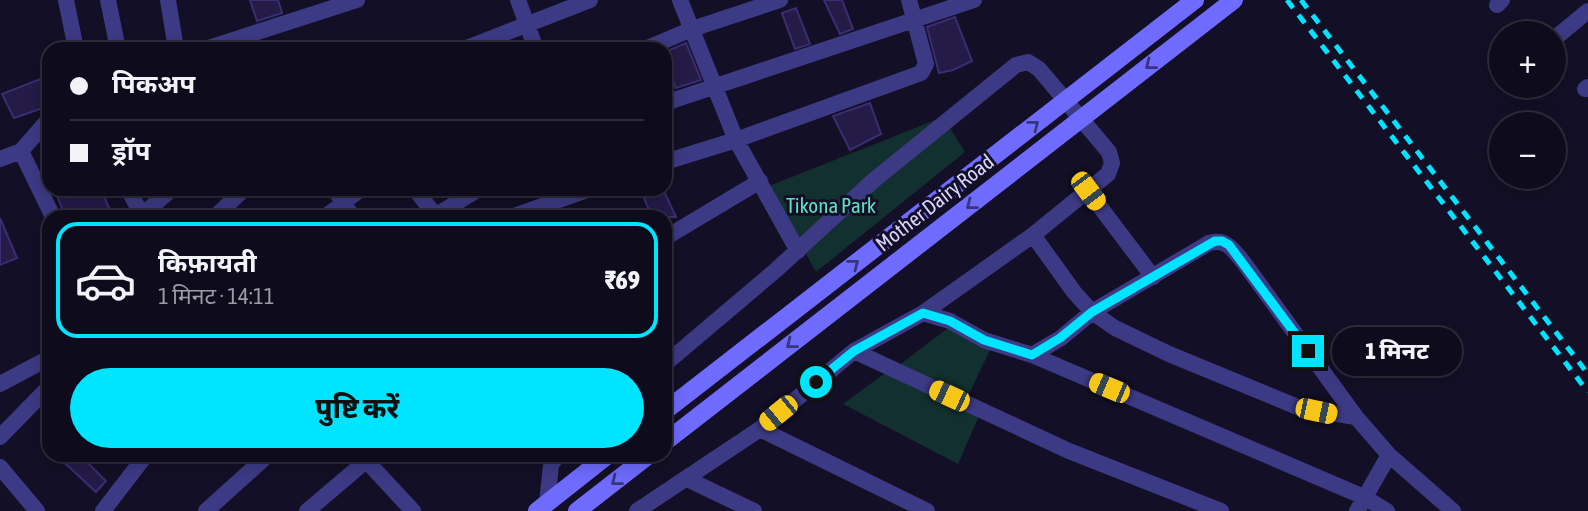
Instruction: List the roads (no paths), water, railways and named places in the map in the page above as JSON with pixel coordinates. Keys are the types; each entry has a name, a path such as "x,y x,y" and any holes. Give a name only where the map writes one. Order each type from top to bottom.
{"main road":[{"name":"Mother Dairy Road","path":"672,406 1195,0"},
{"name":"Mother Dairy Road","path":"672,437 1234,0"},
{"path":"542,507 599,462"},
{"path":"580,509 640,462"}],"street":[{"path":"66,0 75,42"},
{"path":"108,0 117,42"},
{"path":"168,0 175,42"},
{"path":"227,42 357,0"},
{"path":"518,0 533,42"},
{"path":"481,42 590,0"},
{"path":"680,0 736,140 798,251"},
{"path":"661,42 780,0"},
{"path":"672,160 736,140 921,73 926,64 909,0"},
{"path":"672,101 974,0"},
{"path":"1566,29 1588,11"},
{"path":"637,511 760,429 854,351 923,313 1033,235 1108,174 1112,163 1109,152 1038,69 1028,62 1016,65 874,180 798,251 672,358"},
{"path":"0,159 21,150 42,127"},
{"path":"21,150 42,194"},
{"path":"672,234 761,181"},
{"path":"1088,191 1153,276"},
{"path":"149,210 164,196"},
{"path":"222,210 237,196"},
{"path":"444,210 467,196"},
{"path":"531,210 570,196"},
{"path":"1033,235 1074,292 1092,312 1115,328 1300,408 1356,417"},
{"path":"1032,355 1060,338 1092,312 1209,243 1222,241 1229,245 1356,417 1390,455 1453,511"},
{"path":"923,313 950,321 984,340 1032,355 1361,504 1387,511"},
{"path":"854,351 1069,451 1221,511"},
{"path":"0,384 42,362"},
{"path":"0,437 42,394"},
{"path":"760,429 927,511"},
{"path":"1361,504 1390,455"},
{"path":"103,511 141,462"},
{"path":"206,511 260,462"},
{"path":"307,511 361,462"},
{"path":"371,462 413,511"},
{"path":"542,507 553,462"},
{"path":"0,467 37,511"},
{"path":"687,479 754,511"},
{"path":"884,511 892,495"}],"railway":[{"path":"1287,0 1588,392"},
{"path":"1301,0 1588,374"}],"park label":[{"name":"Tikona Park","path":"831,206"}]}
